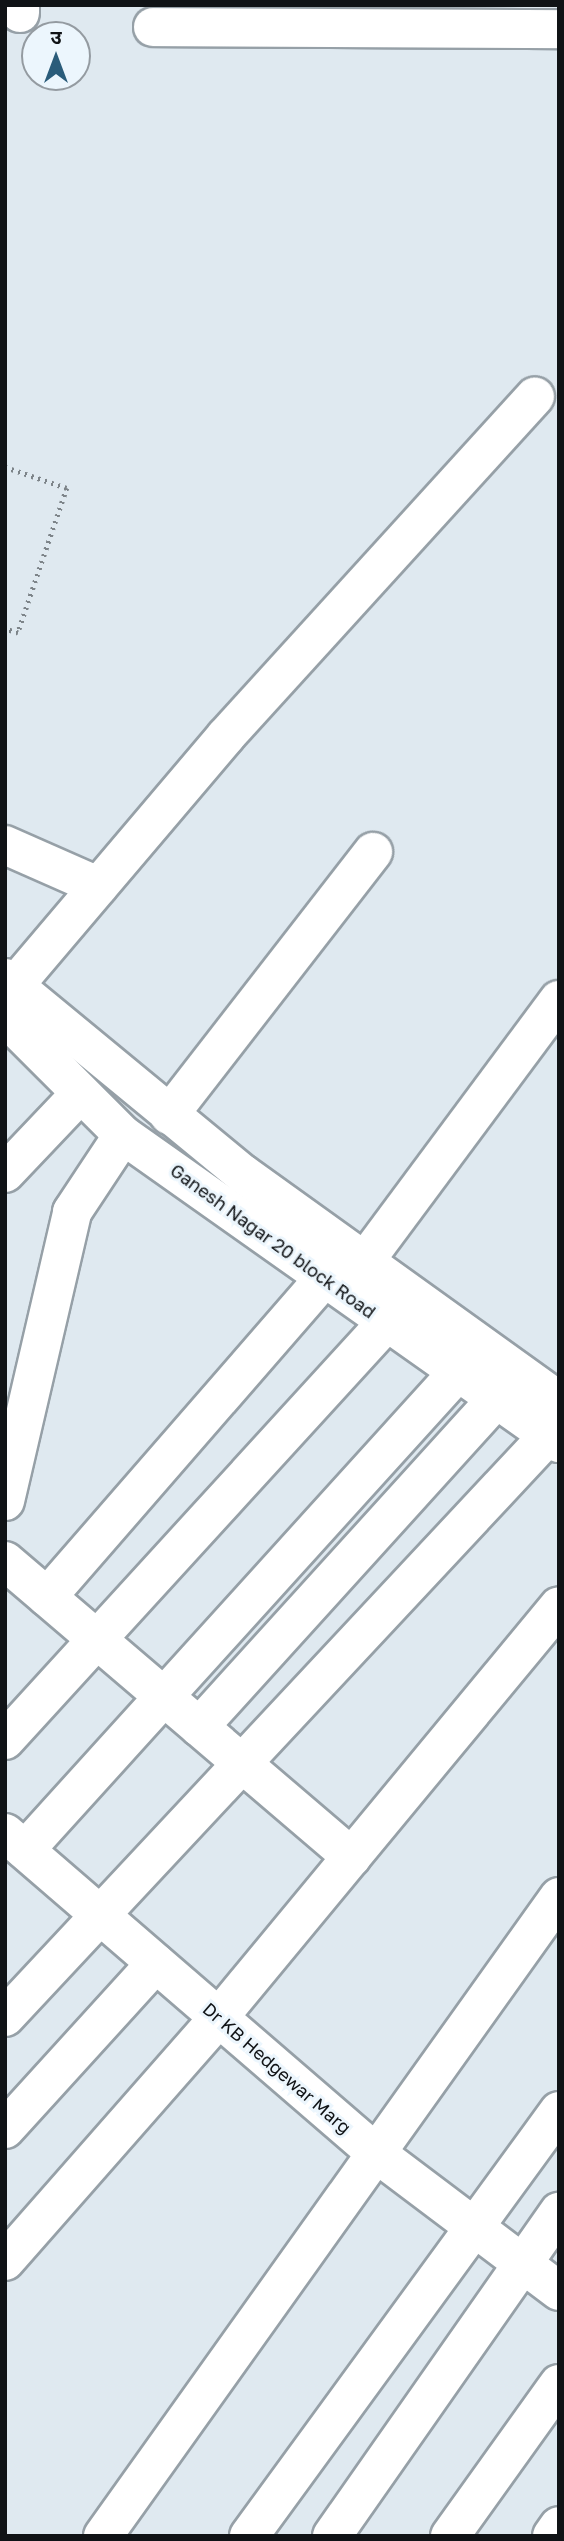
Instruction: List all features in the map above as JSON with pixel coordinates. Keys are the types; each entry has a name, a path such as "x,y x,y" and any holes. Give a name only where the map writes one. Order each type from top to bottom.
{"street":[{"path":"153,27 559,29"},
{"path":"8,994 98,886 535,396"},
{"path":"5,845 98,886"},
{"path":"169,1115 373,852"},
{"name":"Ganesh Nagar 20 block Road","path":"8,994 368,1262 555,1427"},
{"name":"Ganesh Nagar 20 block Road","path":"8,994 81,1093 123,1135 385,1324 496,1400 555,1427"},
{"path":"47,1597 333,1284 368,1262 559,1000"},
{"path":"5,1173 81,1093"},
{"path":"5,1501 42,1331 72,1212 123,1135"},
{"path":"5,1740 385,1324"},
{"path":"5,1368 42,1331"},
{"path":"15,1842 164,1697 458,1372"},
{"path":"199,1727 496,1400"},
{"path":"5,2017 555,1427"},
{"path":"5,1561 352,1857"},
{"path":"5,2261 219,2017 559,1606"},
{"name":"Dr KB Hedgewar Marg","path":"15,1842 376,2153 559,2291"},
{"path":"113,2532 376,2153 559,1897"},
{"path":"5,2129 156,1964"},
{"path":"249,2536 477,2228 559,2110"},
{"path":"332,2536 522,2261 559,2212"},
{"path":"450,2536 559,2384"},
{"path":"552,2536 559,2526"}],"path":[{"path":"5,467 68,488 18,633 5,629"}]}
